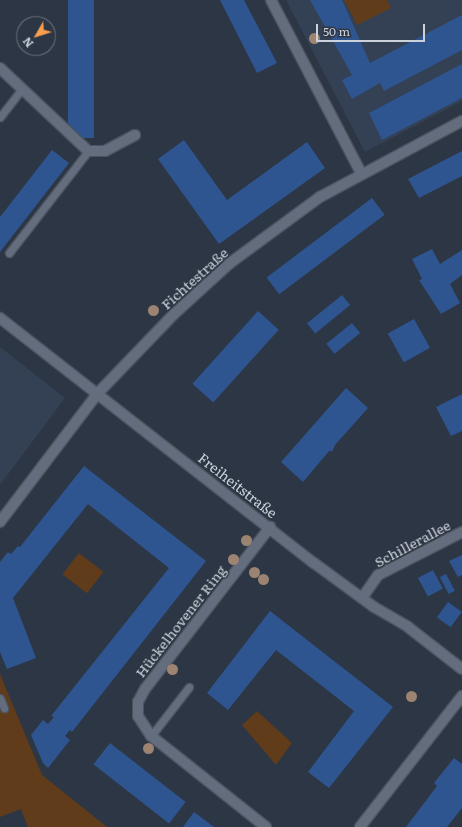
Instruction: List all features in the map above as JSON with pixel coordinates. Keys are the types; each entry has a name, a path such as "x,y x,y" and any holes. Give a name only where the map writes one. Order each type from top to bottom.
{"street":[{"path":"271,0 361,173"},
{"path":"0,68 88,151 105,151 135,135"},
{"name":"Fichtestraße","path":"0,522 98,393 174,314 230,263 320,197 361,173 462,120"},
{"name":"Freiheitstraße","path":"0,318 362,598 408,627 462,669"},
{"name":"Hückelhovener Ring","path":"266,827 151,736 138,716 138,702 145,689 270,527"},
{"name":"Schillerallee","path":"362,598 378,575 462,532"},
{"path":"360,827 462,696"}],"lane":[{"path":"0,117 22,89"},
{"path":"9,253 88,151"},
{"path":"151,736 189,687"},
{"path":"0,698 4,708"}],"shaded area":[{"path":"286,0 462,0 462,101 365,152"},
{"path":"344,0 387,0 391,8 357,25"},
{"path":"0,347 65,398 0,485"},
{"path":"79,553 103,572 87,593 62,574"},
{"path":"0,674 42,775 107,827 28,827 21,809 0,817"},
{"path":"257,711 292,743 276,765 242,725"}],"building":[{"path":"68,0 94,0 94,138 68,138"},
{"path":"220,0 244,0 277,63 257,73"},
{"path":"310,0 342,0 370,63 462,15 462,50 384,91 380,83 352,99 342,80 352,75"},
{"path":"462,64 462,98 382,140 369,113"},
{"path":"184,140 227,200 307,142 325,168 219,244 158,159"},
{"path":"52,150 69,163 0,252 0,217"},
{"path":"462,151 462,176 419,198 408,179"},
{"path":"372,198 385,215 279,294 267,277"},
{"path":"432,249 440,264 462,250 462,275 450,284 460,303 441,314 419,280 422,279 412,259"},
{"path":"342,295 350,305 315,333 307,323"},
{"path":"258,311 279,330 213,403 192,384"},
{"path":"414,319 430,348 404,362 388,334"},
{"path":"352,323 360,333 335,354 326,344"},
{"path":"346,388 368,408 335,445 332,452 330,450 303,482 281,462"},
{"path":"462,394 462,431 451,436 436,407"},
{"path":"84,466 206,561 72,732 70,730 65,736 70,740 48,768 43,763 31,735 43,720 48,724 54,717 51,716 169,568 88,504 13,598 36,658 7,669 0,652 0,562 8,552 11,554 18,546 20,547"},
{"path":"462,555 462,575 458,577 449,561"},
{"path":"433,570 443,589 428,597 418,578"},
{"path":"446,574 455,591 449,594 440,577"},
{"path":"448,602 462,612 451,627 437,617"},
{"path":"270,611 393,707 329,788 308,772 354,711 276,650 228,710 207,693"},
{"path":"110,743 186,802 169,823 93,764"},
{"path":"454,758 462,764 462,808 447,827 406,827 437,786 434,783"},
{"path":"194,812 214,827 183,827"}]}
